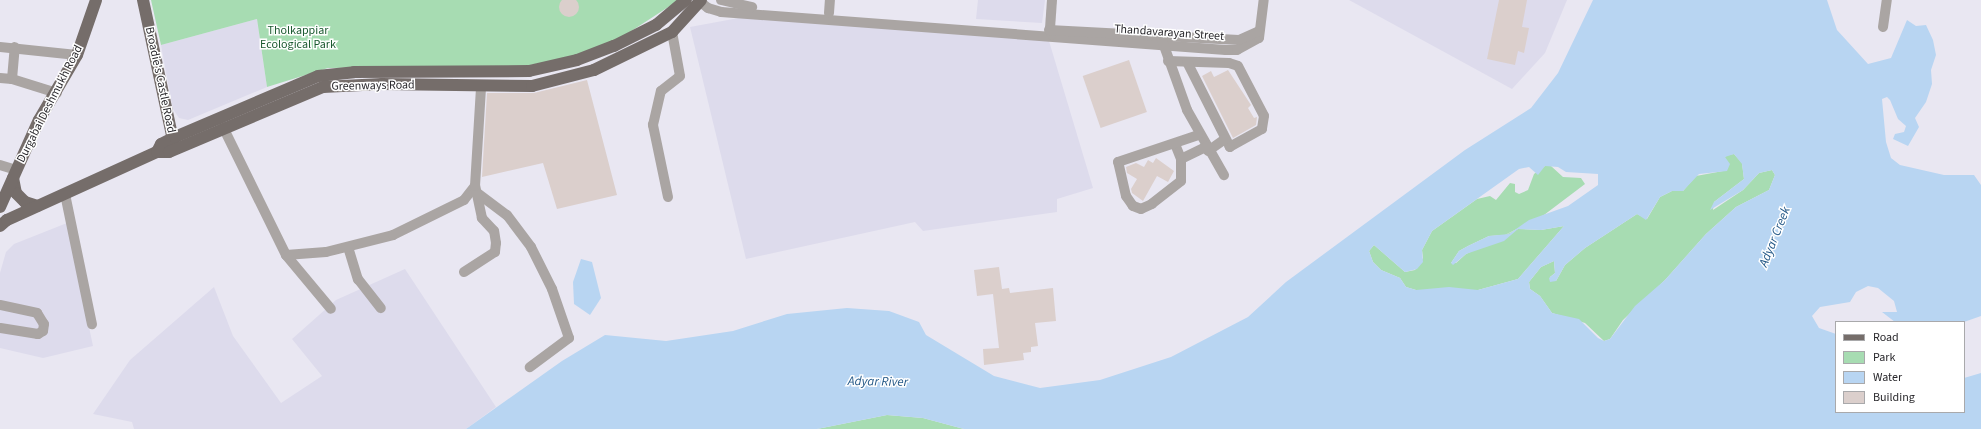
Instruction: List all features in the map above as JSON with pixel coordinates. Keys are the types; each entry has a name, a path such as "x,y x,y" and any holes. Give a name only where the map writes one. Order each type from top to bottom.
{"main road":[{"name":"Durgabai Deshmukh Road","path":"2,197 15,174 40,120 57,93 77,55 96,0"},
{"name":"Broadie's Castle Road","path":"65,194 157,152 160,144 174,144 143,0"},
{"name":"Greenways Road","path":"174,144 318,76 354,72 528,71 577,60 656,25 686,0"},
{"name":"Greenways Road","path":"174,144 223,127 323,87 382,84 481,87 532,86 570,78 633,54 672,32 700,1"},
{"path":"15,174 16,193 25,202 37,206"},
{"path":"0,226 37,206 65,194"}],"street":[{"name":"Thandavarayan Street","path":"721,0 732,5 829,13 917,23"},
{"path":"829,13 830,0"},
{"path":"1051,33 1052,0"},
{"path":"1259,31 1264,0"},
{"path":"1883,27 1886,0"},
{"name":"Thandavarayan Street","path":"700,1 721,12 917,23 1162,42 1237,50 1255,40 1259,31"},
{"name":"Thandavarayan Street","path":"1162,42 1239,40 1259,31"},
{"path":"668,197 653,125 661,91 680,76 672,32"},
{"path":"1162,42 1168,61 1198,135 1224,175"},
{"path":"0,47 15,47 77,55"},
{"path":"12,79 15,47"},
{"path":"1187,62 1225,139 1230,146 1234,146 1265,124 1264,116 1238,66 1237,50"},
{"path":"1168,61 1238,66"},
{"path":"0,78 12,79 57,93"},
{"path":"464,272 495,252 496,243 494,230 482,218 476,189 481,87"},
{"path":"223,127 286,255 331,309"},
{"path":"1175,144 1181,158 1180,181 1174,189 1152,204 1141,209 1133,206 1126,196 1116,167 1118,162 1198,135"},
{"path":"1181,158 1207,149 1225,139"},
{"path":"0,165 15,174"},
{"path":"286,255 326,252 400,232 464,200 476,189"},
{"path":"476,189 507,215 532,247 552,289 569,338 530,366"},
{"path":"65,194 92,324"},
{"path":"348,247 358,279 382,308"},
{"path":"0,305 37,313 44,324 43,331 38,334 0,328"}],"shaded area":[{"path":"978,0 1045,0 1042,23 976,19"},
{"path":"1349,0 1567,0 1545,53 1512,89"},
{"path":"744,17 1049,41 1093,188 1057,199 1057,212 923,231 915,222 746,259 690,27"},
{"path":"257,19 267,87 188,120 179,118 173,109 161,45"},
{"path":"67,223 93,346 43,358 0,348 0,273 6,252 14,244"},
{"path":"405,269 496,407 466,429 134,429 132,422 93,414 130,360 214,287 233,336 281,403 322,376 292,339 336,300"}],"green space":[{"name":"Tholkappiar Ecological Park","path":"151,0 679,0 616,41 573,57 525,66 328,68 267,87 257,19 161,45"},
{"path":"1734,154 1742,163 1744,179 1714,202 1713,210 1743,190 1759,173 1772,170 1775,175 1769,190 1736,207 1706,234 1665,280 1623,320 1610,339 1604,341 1585,323 1552,313 1540,296 1530,289 1529,282 1541,267 1554,261 1555,273 1550,277 1556,281 1565,265 1585,248 1637,214 1647,219 1660,197 1672,191 1683,191 1696,176 1723,171 1728,162 1724,160 1726,155"},
{"path":"1545,166 1551,166 1563,177 1581,178 1585,184 1544,215 1505,235 1489,236 1459,251 1451,263 1456,263 1466,254 1518,229 1541,230 1564,226 1518,279 1478,290 1416,290 1406,287 1400,278 1381,270 1373,262 1369,251 1374,245 1405,272 1415,270 1423,258 1422,250 1432,231 1477,199 1490,196 1496,200 1510,183 1515,184 1515,192 1519,194 1528,190 1534,174"},
{"path":"887,415 923,418 964,429 817,429"}],"water":[{"path":"1593,0 1827,0 1837,30 1868,64 1891,58 1907,20 1916,26 1926,25 1933,40 1936,55 1931,70 1932,84 1926,102 1915,118 1919,127 1908,146 1893,139 1895,134 1904,132 1906,126 1898,119 1890,100 1887,97 1882,99 1886,142 1891,158 1900,165 1944,175 1974,175 1981,185 1981,316 1965,322 1894,321 1882,312 1897,312 1894,301 1878,288 1868,286 1856,292 1850,302 1820,307 1812,316 1819,328 1835,334 1835,413 1965,413 1965,378 1981,373 1981,429 964,429 923,418 887,415 817,429 466,429 562,361 605,335 666,341 733,331 787,314 847,308 889,311 919,322 926,335 994,376 1040,388 1100,380 1171,357 1248,317 1286,282 1465,150 1531,108 1558,73","holes":["1734,154 1742,164 1744,179 1714,202 1710,210 1743,190 1759,173 1772,170 1775,175 1769,190 1736,207 1706,234 1665,280 1635,306 1610,339 1604,341 1598,338 1579,319 1552,313 1540,296 1530,289 1529,282 1541,267 1554,261 1555,273 1549,278 1550,282 1556,281 1565,265 1585,248 1637,214 1646,220 1660,197 1672,191 1683,191 1699,174 1727,171 1730,164 1725,157","1545,166 1558,167 1566,172 1598,174 1598,185 1568,206 1529,220 1509,234 1489,236 1468,246 1459,251 1451,263 1453,265 1466,254 1504,241 1518,229 1541,230 1564,226 1518,279 1478,290 1449,287 1416,290 1406,287 1400,278 1381,270 1373,262 1369,251 1374,245 1405,272 1417,269 1423,262 1422,250 1432,231 1519,169 1529,167 1538,175"]},
{"path":"581,259 592,262 601,298 590,315 574,304 573,282"}],"building":[{"path":"564,-1 574,-1 578,3 578,11 573,16 565,16 560,11 560,3"},
{"path":"1499,0 1527,0 1522,27 1529,28 1524,53 1518,51 1515,65 1487,59"},
{"path":"1129,60 1147,112 1101,128 1083,76"},
{"path":"1228,70 1251,105 1248,108 1254,118 1257,117 1256,125 1233,138 1202,76 1211,71 1214,77"},
{"path":"587,80 617,195 557,209 543,163 482,177 487,93 534,93"},
{"path":"1156,158 1174,171 1168,182 1157,176 1143,201 1132,193 1131,189 1137,179 1127,173 1126,167 1136,163 1144,167 1148,160 1153,163"},
{"path":"999,267 1002,289 1009,288 1010,293 1053,288 1056,321 1035,323 1038,346 1031,347 1031,352 1023,353 1024,360 984,365 983,349 999,348 993,294 977,296 974,270"}],"water label":[{"name":"Adyar Creek","path":"1775,237"},
{"name":"Adyar River","path":"878,382"}]}
